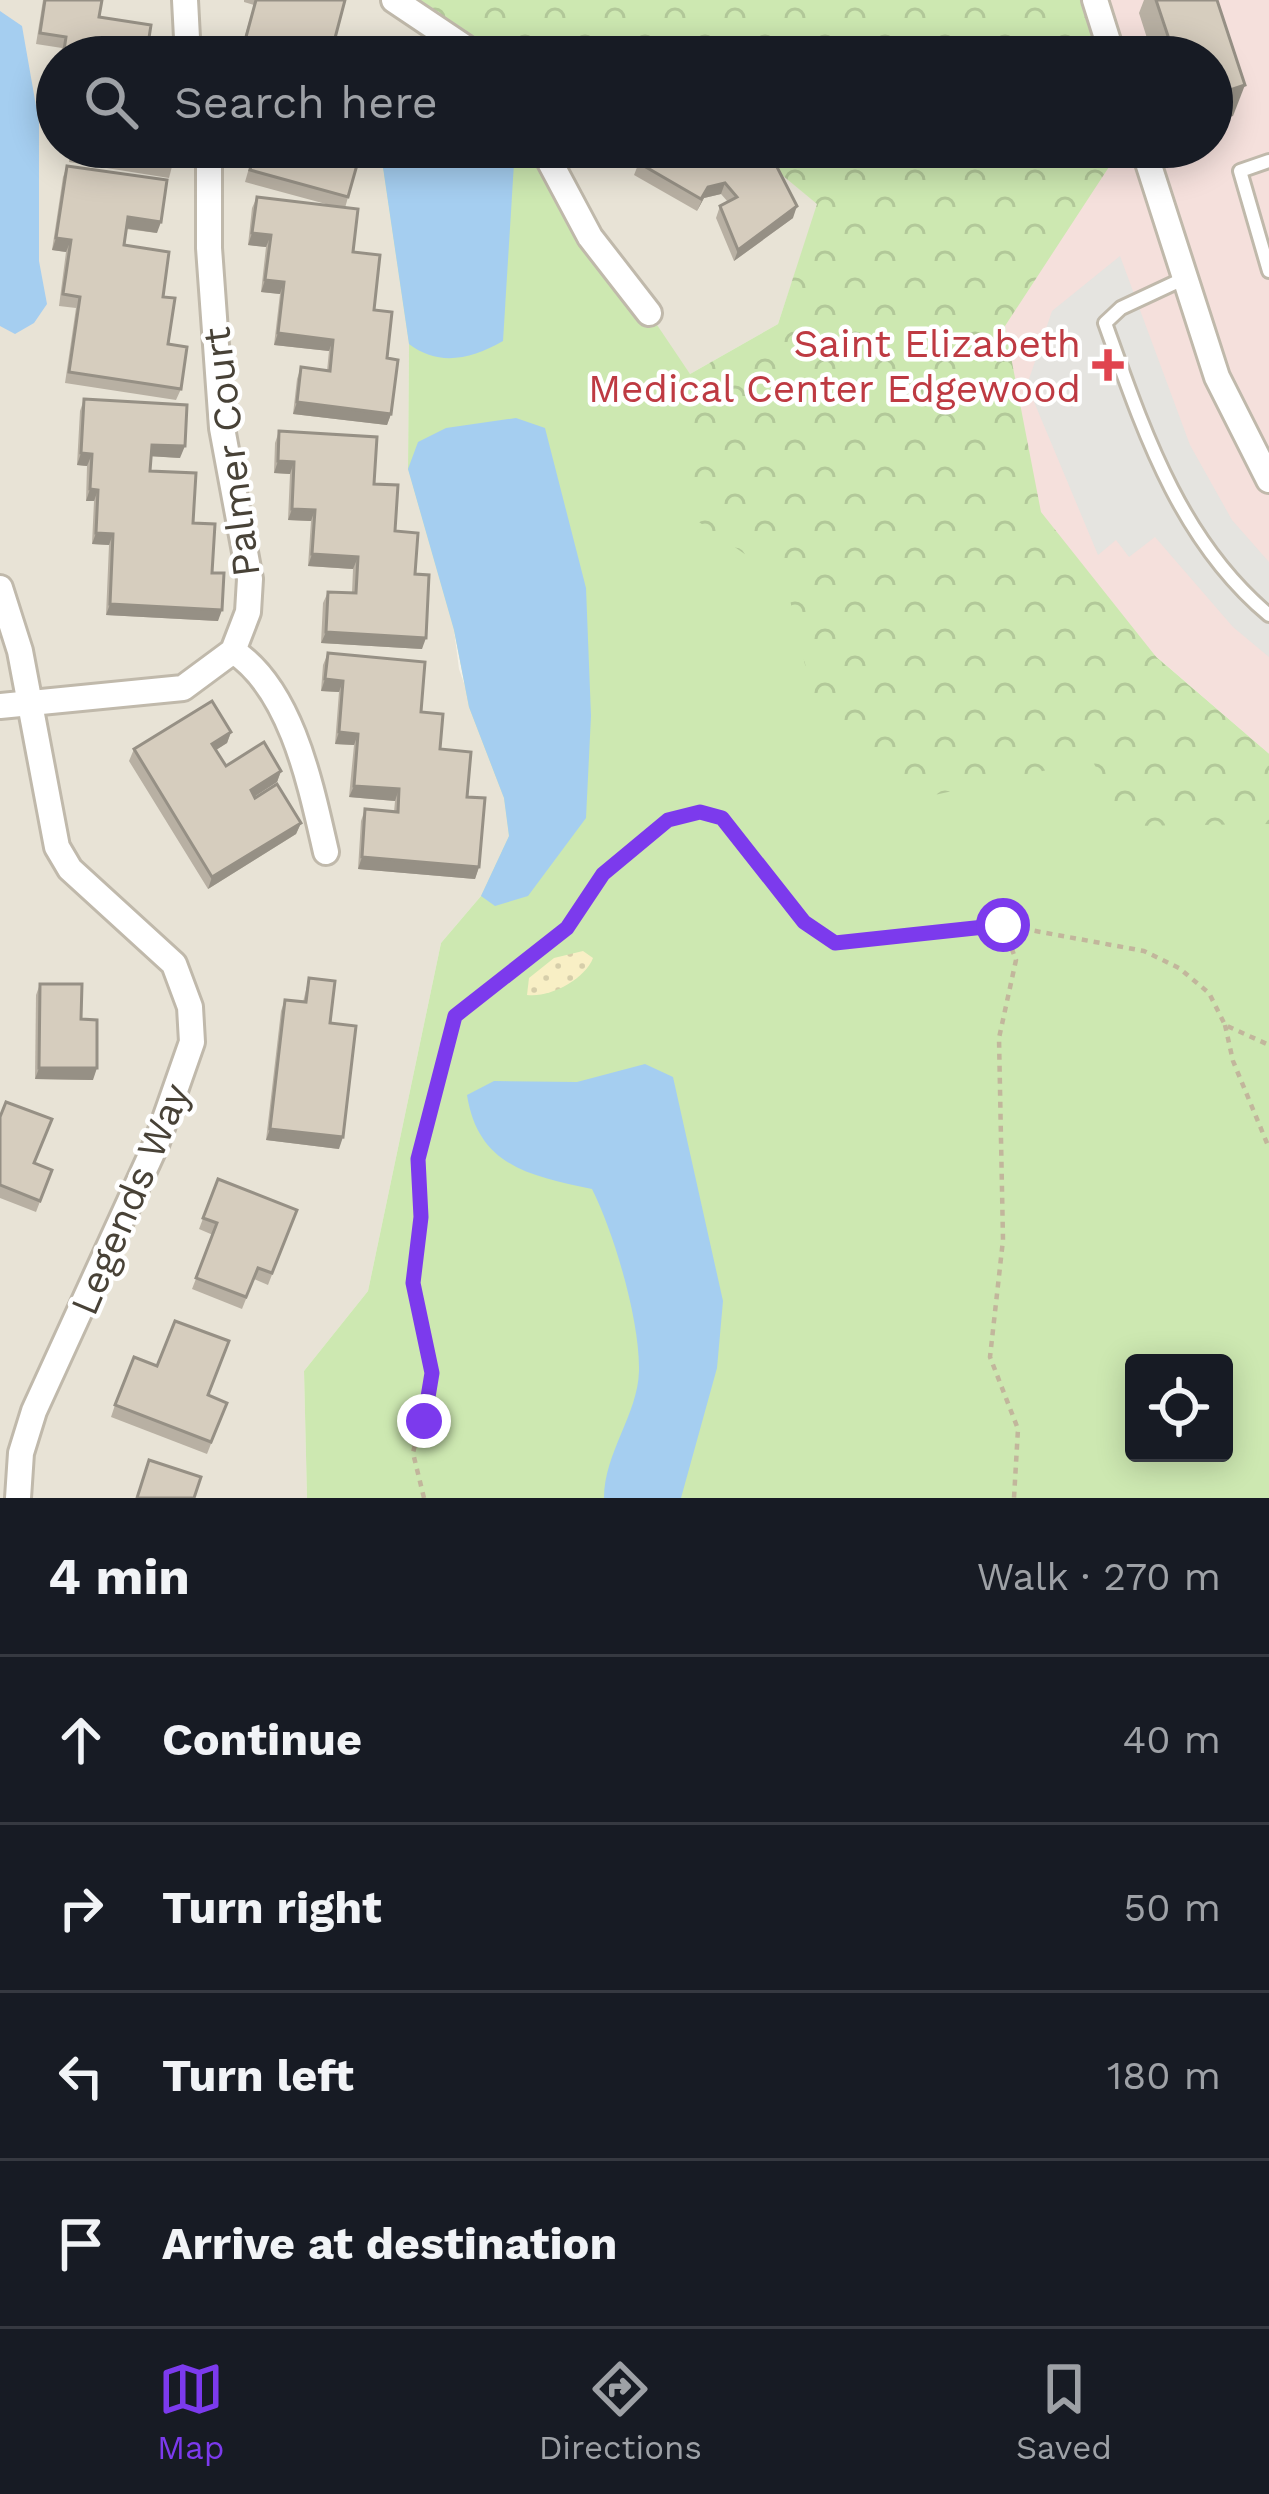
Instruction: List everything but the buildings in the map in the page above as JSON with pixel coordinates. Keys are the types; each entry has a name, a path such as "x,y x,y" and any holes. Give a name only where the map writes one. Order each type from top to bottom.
{"street":[{"path":"185,0 187,36"},
{"path":"394,0 448,36"},
{"path":"1095,0 1106,36"},
{"name":"Palmer Court","path":"209,168 209,248 222,428 250,579 248,612 233,651"},
{"path":"553,168 590,237 649,313"},
{"path":"1149,168 1225,397 1269,480"},
{"name":"Legends Way","path":"0,588 30,702 57,847 70,868 174,964 190,1007 192,1042 158,1142 34,1411 21,1453 18,1498"},
{"path":"0,706 161,694 213,671 233,651 266,680 281,711 326,852"}],"lane":[{"path":"1269,161 1240,171 1269,271"},
{"path":"1183,279 1121,308 1105,323 1172,494 1214,558 1268,613"}],"path":[{"path":"424,1498 413,1453 432,1373 413,1283 421,1217 418,1159 455,1016 567,928 603,874 668,820 700,812 722,818 804,922 835,943 1003,925 1144,952 1180,968 1209,993 1225,1025 1233,1061 1269,1148"},
{"path":"1003,925 1016,960 999,1039 1004,1240 990,1357 1018,1429 1013,1498"},
{"path":"1225,1025 1269,1045"}],"shaded area":[{"path":"0,0 394,0 448,36 36,36 36,168 383,168 409,344 408,469 454,630 459,669 504,798 509,836 481,896 441,943 368,1291 304,1371 307,1498 0,1498"},
{"name":"Saint Elizabeth Medical Center Edgewood","path":"1095,0 1269,0 1269,754 1000,522 893,209 1013,168 1233,168 1233,36 1106,36"},
{"path":"538,168 774,168 818,204 778,324 690,374"},
{"path":"1120,256 1190,445 1232,520 1269,562 1269,657 1233,627 1155,537 1129,557 1116,540 1098,555 1027,385 1052,311"}],"green space":[{"path":"394,0 1095,0 1106,36 448,36"},
{"path":"383,168 538,168 649,313 723,423 800,350 1269,754 1269,1498 307,1498 304,1371 368,1291 441,943 481,896 509,836 504,798 469,707 454,630 408,469 409,344"},
{"path":"773,168 1108,168 1005,326 1041,512 1157,658 1269,754 1269,824 1127,826 1092,760 930,796 820,729 786,583 696,520 690,374 778,324 817,204"}],"sand":[{"path":"583,951 593,958 575,980 556,990 527,995 529,978 554,958"}],"water":[{"path":"0,11 22,26 36,106 39,261 47,304 34,323 15,334 0,326"},
{"path":"383,168 514,168 503,341 455,358 432,356 409,344"},
{"path":"516,418 545,428 586,588 591,716 586,818 528,896 495,906 481,896 509,836 504,798 469,707 454,630 408,469 418,442 446,428"},
{"path":"645,1064 673,1077 723,1301 717,1368 681,1498 604,1498 609,1465 633,1403 639,1371 630,1303 609,1229 592,1189 528,1172 495,1153 482,1138 467,1095 494,1081 577,1082"}],"place":[{"name":"Saint Elizabeth Medical Center Edgewood","path":"1108,365"}],"route":[{"path":"424,1421 432,1373 413,1283 421,1217 418,1159 455,1016 567,928 603,874 668,820 700,812 722,818 804,922 835,943 1003,925"}]}
